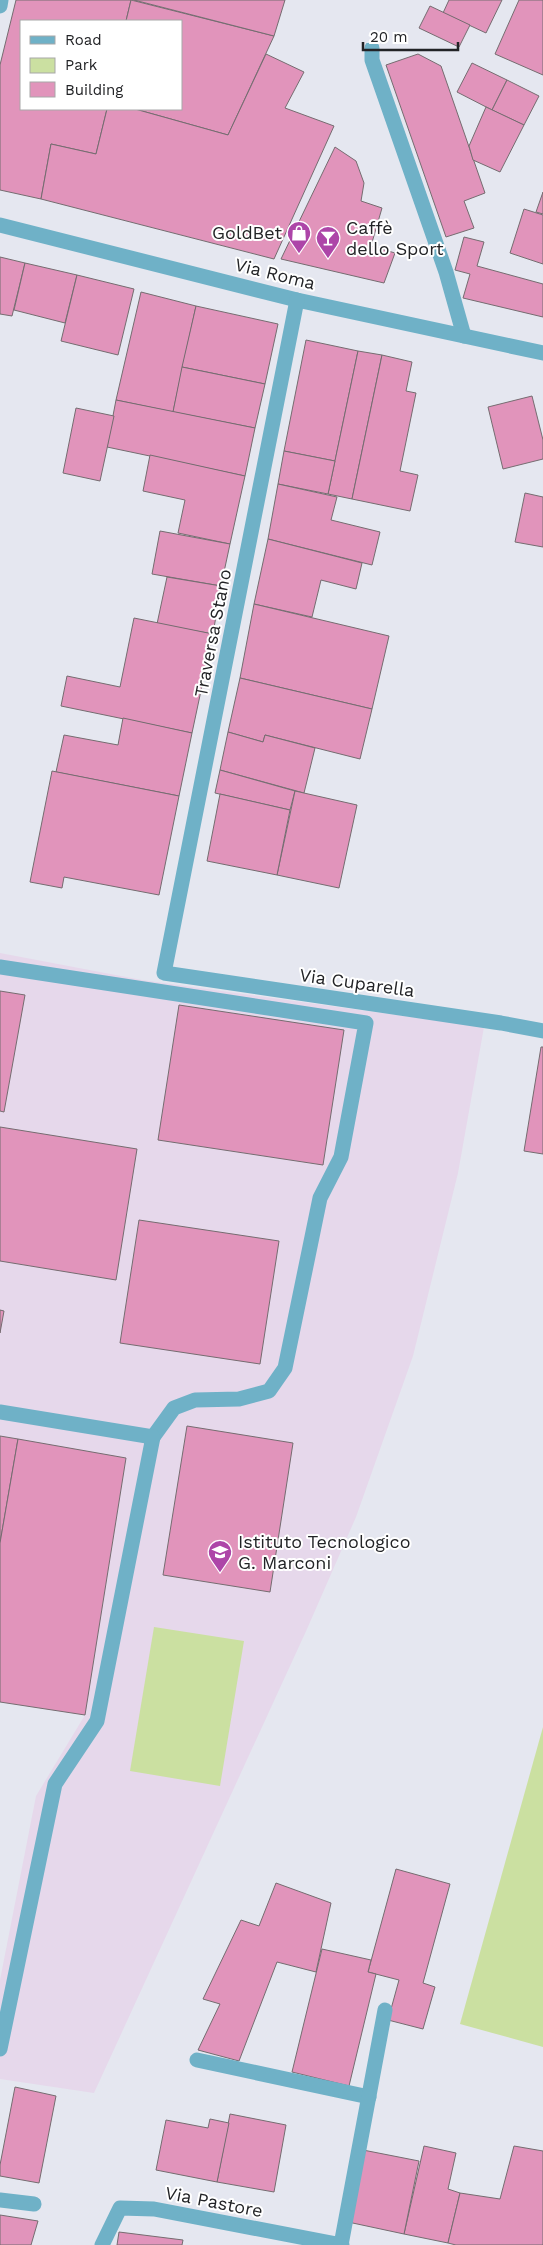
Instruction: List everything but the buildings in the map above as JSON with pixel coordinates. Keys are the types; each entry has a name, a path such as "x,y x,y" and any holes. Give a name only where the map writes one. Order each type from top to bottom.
{"street":[{"path":"0,6 2,0"},
{"path":"372,48 372,60 446,272 464,336"},
{"name":"Via Roma","path":"0,225 297,300 543,353"},
{"name":"Traversa Stano","path":"164,973 297,300"},
{"path":"0,967 366,1023 341,1158 320,1198 285,1368 269,1391 239,1399 195,1400 174,1408 154,1437 96,1721 54,1784 0,2049"},
{"name":"Via Cuparella","path":"164,973 501,1023 543,1031"},
{"path":"0,1412 154,1437"},
{"path":"342,2245 385,2010"},
{"path":"197,2060 369,2097"},
{"path":"0,2200 34,2204"},
{"name":"Via Pastore","path":"102,2245 120,2208 154,2209 342,2245"}],"shaded area":[{"name":"Istituto Tecnologico G. Marconi","path":"0,953 142,980 484,1027 458,1173 413,1356 356,1517 307,1629 94,2093 0,2079 0,1980 36,1796 85,1715 126,1459 0,1436"}],"green space":[{"path":"154,1627 244,1641 220,1786 130,1771"},
{"path":"543,1727 543,2047 460,2024"}],"place":[{"name":"GoldBet","path":"299,254"},
{"name":"Caffè dello Sport","path":"328,259"},
{"name":"Istituto Tecnologico G. Marconi","path":"220,1573"}]}
